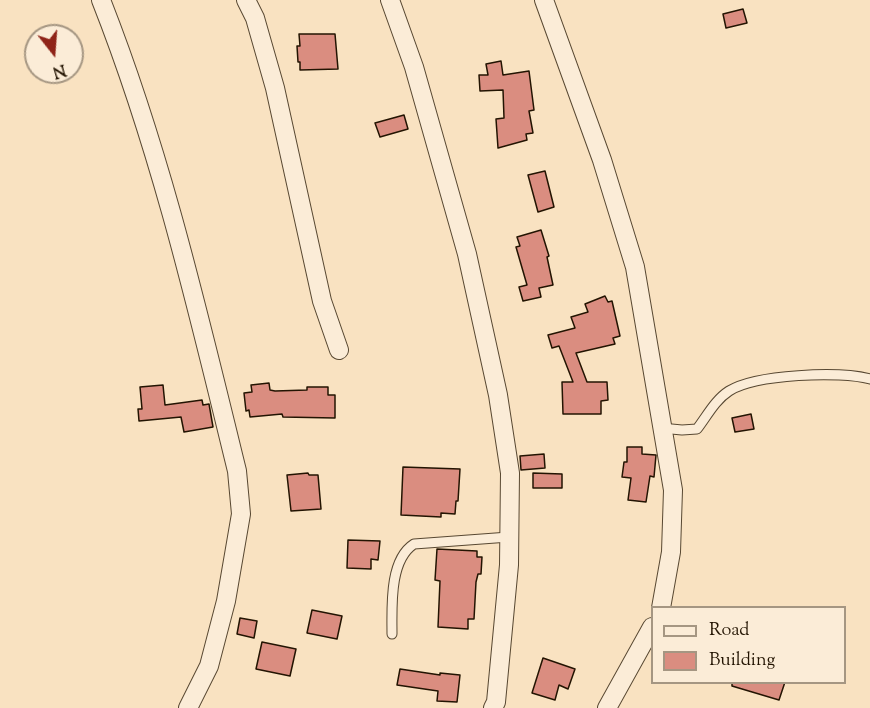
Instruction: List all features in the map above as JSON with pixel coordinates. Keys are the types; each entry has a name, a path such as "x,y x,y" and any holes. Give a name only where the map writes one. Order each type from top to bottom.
{"street":[{"path":"101,0 117,39 175,219 237,471 241,514 226,601 209,666 188,708"},
{"path":"246,0 255,18 275,88 322,301 339,350"},
{"path":"390,0 414,67 467,254 498,395 510,474 503,647 496,702 493,708"},
{"path":"544,0 602,160 635,267 673,490 671,552 661,606"},
{"path":"607,708 651,629"}],"lane":[{"path":"661,428 697,429 717,401 730,390 755,381 845,375 870,379"},
{"path":"392,634 392,603 397,568 404,550 414,544 509,537"}],"building":[{"path":"743,9 747,23 726,28 723,14"},
{"path":"299,34 335,34 338,69 300,70 297,46 300,46"},
{"path":"501,61 503,75 529,71 534,110 529,111 533,133 526,134 527,140 498,148 496,119 504,118 503,90 480,91 479,75 488,75 486,64"},
{"path":"404,115 408,129 380,137 375,123"},
{"path":"545,171 554,207 538,212 528,175"},
{"path":"541,230 549,256 547,257 553,285 539,288 541,297 523,301 519,287 527,285 516,247 520,246 517,237"},
{"path":"605,296 608,302 612,301 620,336 613,338 615,344 576,353 587,382 607,382 608,400 601,401 601,414 563,414 562,382 573,382 559,346 552,348 548,335 575,328 571,317 588,312 585,304"},
{"path":"269,383 270,390 275,391 328,387 328,395 335,395 335,418 283,417 282,414 250,417 249,410 246,411 244,393 252,392 251,385"},
{"path":"163,385 165,405 202,400 203,405 209,404 213,427 184,432 181,417 139,421 138,409 142,409 140,387"},
{"path":"751,414 754,429 735,432 732,418"},
{"path":"627,447 642,447 642,454 656,455 654,477 650,476 646,502 628,500 631,478 622,477 624,462 627,462"},
{"path":"544,454 545,468 521,470 520,456"},
{"path":"403,467 460,469 455,514 441,513 441,517 401,515"},
{"path":"308,473 318,475 321,509 291,511 287,475"},
{"path":"533,473 562,474 562,488 533,488"},
{"path":"348,540 380,541 378,560 371,559 371,569 347,568"},
{"path":"437,549 477,551 477,557 482,557 481,574 478,574 476,582 474,619 468,619 468,629 438,627 440,581 435,580"},
{"path":"312,610 342,616 337,639 307,633"},
{"path":"240,618 257,621 254,638 237,634"},
{"path":"262,642 296,649 290,676 256,669"},
{"path":"543,658 575,669 568,689 559,685 555,700 532,693"},
{"path":"400,669 440,675 440,673 460,675 457,702 437,701 438,691 397,685"},
{"path":"732,684 784,684 779,700 732,686"}]}
